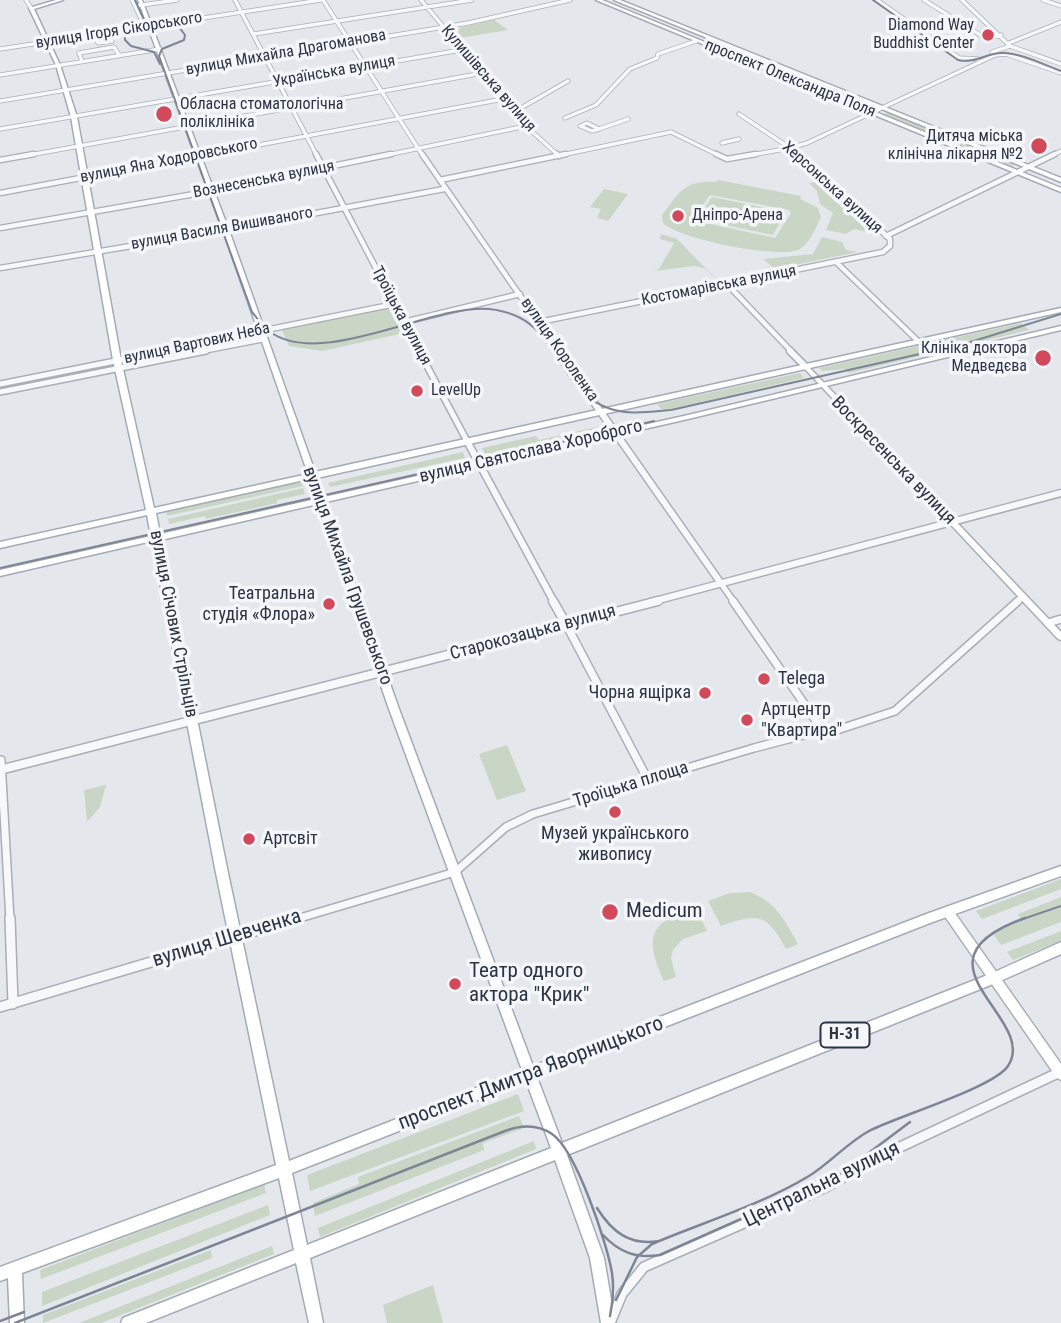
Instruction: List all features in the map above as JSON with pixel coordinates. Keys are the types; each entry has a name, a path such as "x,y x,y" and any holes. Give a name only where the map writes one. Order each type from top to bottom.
{"main road":[{"path":"31,8 61,0"},
{"name":"проспект Олександра Поля","path":"598,0 1061,190"},
{"name":"проспект Олександра Поля","path":"616,0 1061,180"},
{"name":"вулиця Михайла Грушевського","path":"141,2 148,27 160,49 226,230 381,672 597,1258 609,1323"},
{"name":"вулиця Січових Стрільців","path":"31,8 58,65 74,117 118,364 151,512 235,936 316,1323"},
{"name":"вулиця Святослава Хороброго","path":"0,545 1061,310"},
{"name":"вулиця Святослава Хороброго","path":"0,573 617,433 1061,328"},
{"name":"Воскресенська вулиця","path":"806,367 1061,637"},
{"name":"проспект Дмитра Яворницького","path":"0,1274 283,1169 948,912 1061,871"},
{"path":"948,912 1060,1073"},
{"name":"Н-31","path":"559,1151 994,978 1061,948"},
{"path":"128,1323 559,1151"},
{"path":"15,1268 17,1323"}],"street":[{"name":"вулиця Січових Стрільців","path":"26,0 31,8"},
{"name":"вулиця Михайла Грушевського","path":"132,0 148,27"},
{"path":"135,6 141,2 177,0"},
{"name":"Троїцька вулиця","path":"235,0 648,780"},
{"name":"вулиця Ігоря Сікорського","path":"0,49 322,0"},
{"name":"вулиця Короленка","path":"322,0 401,118 444,189 602,411 823,731"},
{"name":"Кулишівська вулиця","path":"421,0 526,126 559,156"},
{"path":"254,34 472,0"},
{"name":"вулиця Михайла Драгоманова","path":"0,101 443,27 570,0"},
{"path":"871,0 964,67"},
{"path":"877,0 960,59 964,67"},
{"path":"924,0 985,37 1001,36"},
{"path":"962,0 1009,44 1061,64"},
{"path":"1043,0 1061,6"},
{"path":"440,180 671,132 727,159 801,146 1009,44 1061,22"},
{"path":"94,35 98,43 112,41"},
{"path":"565,118 596,106 630,69 657,58 658,54 696,41"},
{"path":"82,61 79,53 114,47 119,55"},
{"path":"1004,48 1005,54"},
{"path":"0,75 160,49"},
{"name":"Українська вулиця","path":"0,129 461,50"},
{"path":"964,67 1005,54 1061,73"},
{"path":"960,59 978,59"},
{"path":"0,160 483,73"},
{"path":"514,112 528,103 553,95 568,81"},
{"name":"вулиця Яна Ходоровського","path":"0,193 503,99"},
{"name":"Херсонська вулиця","path":"739,114 790,148 888,238"},
{"path":"599,129 628,119"},
{"name":"Вознесенська вулиця","path":"0,228 212,191 526,126"},
{"path":"722,143 739,139"},
{"name":"Костомарівська вулиця","path":"539,322 883,252 890,246 888,238 1061,150"},
{"name":"вулиця Василя Вишиваного","path":"0,268 226,230 444,189"},
{"path":"836,262 919,342"},
{"name":"Воскресенська вулиця","path":"727,284 806,367"},
{"path":"404,322 520,294"},
{"name":"вулиця Вартових Неба","path":"0,384 262,335 395,304"},
{"name":"вулиця Вартових Неба","path":"0,392 118,364"},
{"name":"Старокозацька вулиця","path":"2,770 1061,493"},
{"name":"Троїцька площа","path":"455,872 506,827 519,819 766,745 836,730 902,707 1023,597"},
{"path":"1048,623 1061,619"},
{"path":"1,760 13,1004"},
{"name":"вулиця Шевченка","path":"0,1007 455,872"},
{"name":"Центральна вулиця","path":"609,1323 627,1284 644,1267 826,1187 883,1155 1060,1073"}],"green space":[{"path":"494,20 508,30 459,38 454,32 462,27"},
{"path":"888,112 1019,165 1012,165 1015,167 1012,168 882,115"},
{"name":"Дніпро-Арена","path":"718,180 801,196 800,199 818,208 821,217 807,243 800,249 789,252 753,250 708,241 663,223 662,215 684,189 697,183","holes":["710,195 789,210 791,213 775,238 692,220"]},
{"path":"814,182 868,232 854,229 846,234 826,230 833,213 820,204 817,191 809,183"},
{"path":"604,189 628,194 608,221 597,218 601,209 590,207"},
{"path":"712,197 786,212 773,235 697,219"},
{"path":"661,234 677,239 718,281 704,268 694,266 654,271 659,269 674,243 660,239"},
{"path":"822,237 842,242 846,250 858,252 775,269 763,259 813,254"},
{"path":"390,306 404,333 322,351 289,346 281,328"},
{"path":"1021,323 1029,330 849,373 845,369 822,371 819,368"},
{"path":"800,373 804,378 666,410 657,404"},
{"path":"597,427 586,433 486,456 482,448 536,436 539,440"},
{"path":"463,452 465,458 330,487 328,483"},
{"path":"301,481 303,486 167,516 166,511"},
{"path":"303,488 305,494 277,500 277,503 206,519 205,516 169,524 168,519"},
{"path":"507,745 526,791 497,800 479,754"},
{"path":"106,785 100,807 87,822 84,790"},
{"path":"1061,879 1061,889 982,919 976,911"},
{"path":"750,892 773,907 798,944 786,949 773,928 760,919 744,919 721,926 708,901 730,893"},
{"path":"1061,897 1061,922 1001,945 992,932 1021,920 1018,914"},
{"path":"695,906 707,931 683,939 673,950 671,958 676,977 664,981 654,953 655,933 668,919"},
{"path":"1061,931 1061,941 1013,960 1007,952"},
{"path":"518,1094 524,1111 310,1191 307,1175"},
{"path":"519,1116 524,1128 483,1143 484,1150 315,1216 313,1203 359,1184 358,1177"},
{"path":"534,1141 536,1149 320,1237 318,1228"},
{"path":"264,1184 266,1193 41,1279 40,1270"},
{"path":"268,1205 270,1215 42,1306 42,1292"},
{"path":"272,1246 274,1254 101,1323 79,1323"},
{"path":"211,1250 212,1258 43,1323 43,1315"},
{"path":"433,1285 443,1323 387,1323 383,1305"}],"tram line":[{"path":"135,0 145,22 138,30"},
{"path":"873,0 958,60 970,61 996,53 1009,53 1061,71"},
{"path":"138,30 172,26 179,27 185,35 184,40 162,49 159,56 252,312 270,332 292,341 318,343 347,340 465,310 489,309 512,314 530,324 543,337 586,396 611,409 645,412 671,410 964,344 1061,314"},
{"path":"138,30 125,35 125,40 131,46 154,52 160,64"},
{"path":"0,568 654,421"},
{"path":"1023,919 1061,906"},
{"path":"639,1255 652,1244 732,1213 791,1186 809,1176 869,1131 965,1092 999,1074 1008,1066 1013,1048 1007,1029 974,972 975,953 990,935 1023,919"},
{"path":"639,1255 660,1255 838,1176 910,1122"},
{"path":"15,1323 505,1131 529,1126 541,1128 561,1143 571,1158 589,1198 612,1273 610,1316"},
{"path":"597,1208 609,1224 623,1235 639,1241 659,1241"},
{"path":"603,1235 615,1246 639,1255"},
{"path":"616,1300 639,1255"},
{"path":"0,1321 24,1312"}],"place":[{"name":"Diamond Way Buddhist Center","path":"988,35"},
{"name":"Обласна стоматологічна поліклініка","path":"164,114"},
{"name":"Дитяча міська клінічна лікарня №2","path":"1039,146"},
{"name":"Дніпро-Арена","path":"678,216"},
{"name":"Клініка доктора Медведєва","path":"1043,358"},
{"name":"LevelUp","path":"417,391"},
{"name":"Театральна студія «Флора»","path":"329,604"},
{"name":"Telega","path":"764,679"},
{"name":"Чорна ящірка","path":"705,693"},
{"name":"Артцентр \"Квартира\"","path":"747,720"},
{"name":"Музей українського живопису","path":"615,812"},
{"name":"Артсвіт","path":"249,839"},
{"name":"Medicum","path":"610,912"},
{"name":"Театр одного актора \"Крик\"","path":"455,984"}]}
